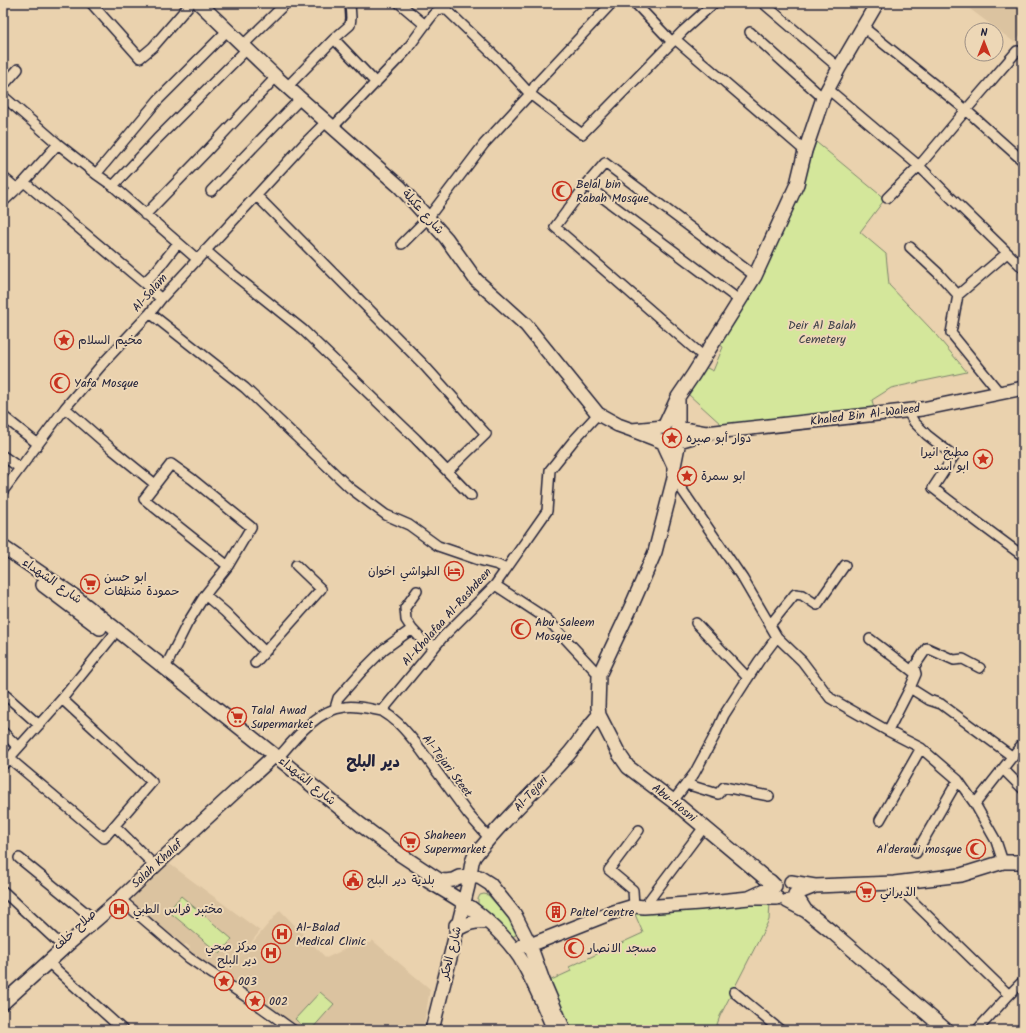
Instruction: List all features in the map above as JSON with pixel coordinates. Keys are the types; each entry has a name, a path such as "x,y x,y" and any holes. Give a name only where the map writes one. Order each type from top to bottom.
{"street":[{"path":"91,3 140,58 153,47 190,3"},
{"name":"شارع عكيلة","path":"199,3 276,77 288,86 400,187 446,238 476,280 526,325 598,414 618,425 663,442"},
{"path":"113,186 286,3"},
{"path":"288,86 334,39 350,25 350,3"},
{"path":"399,3 425,25"},
{"path":"402,244 428,218 484,144 530,94 536,84 612,3"},
{"path":"635,3 674,40 805,150"},
{"path":"530,94 582,134 674,40 714,3"},
{"path":"763,3 839,68"},
{"path":"874,4 863,27 826,93 805,150 797,184 755,276 678,397 661,432 661,436 674,472 743,579 777,637 802,661 830,698 888,731 922,748 958,780 975,804 996,841 1003,862"},
{"name":"Al-Salam","path":"3,491 65,408 105,361 150,314 161,299 197,259 303,145 330,124 376,83 405,52 436,11 441,8 446,9 500,61 530,94"},
{"path":"863,27 966,110 1023,161"},
{"path":"96,174 158,100 228,30"},
{"path":"750,32 919,166 1023,268"},
{"path":"334,39 376,83"},
{"path":"887,198 919,166 1017,50"},
{"path":"3,86 18,69"},
{"path":"145,215 276,77"},
{"path":"3,96 58,144 113,186 197,259"},
{"path":"211,191 301,98"},
{"path":"3,202 20,186 58,144"},
{"path":"704,357 555,227 586,185 605,163 755,276"},
{"path":"3,176 20,186 144,283 161,299"},
{"path":"586,185 739,300"},
{"path":"256,196 422,363 486,434 448,471"},
{"path":"144,283 157,270 178,242"},
{"path":"910,247 938,273 958,295"},
{"path":"206,250 233,274 303,330 448,471 471,496"},
{"path":"999,392 952,333 958,295 1007,253"},
{"path":"150,314 245,388 350,488 386,515 409,525 438,546 498,565 506,569"},
{"name":"Khaled Bin Al-Waleed","path":"706,433 922,409 1023,388"},
{"path":"599,715 599,675 631,608 655,552 681,436 678,428 678,397"},
{"path":"65,408 112,450 155,484"},
{"path":"907,410 914,422 927,435 954,456 933,488 1023,556"},
{"name":"Al-Kholafaa Al-Rashdeen","path":"382,711 435,646 495,585 547,511 550,470 574,440 598,414"},
{"path":"3,416 38,444"},
{"path":"632,430 671,425 678,428 706,433"},
{"path":"663,442 672,445 679,441 706,433"},
{"path":"3,456 20,468"},
{"path":"165,668 187,624 205,595 228,566 251,527 192,479 171,464 144,499 228,566"},
{"name":"شارع الشهداء","path":"3,547 72,595 165,668 382,849 413,871 464,903 487,922 512,947 520,958 532,980 554,1030"},
{"name":"شارع الشهداء","path":"3,555 271,756 400,855 439,880 453,880 459,877 470,876"},
{"path":"255,663 321,590 296,565"},
{"path":"770,625 795,594 802,595 816,605 845,565"},
{"path":"495,585 547,619 599,675"},
{"path":"417,591 405,608 406,620 423,641 435,646"},
{"path":"205,595 225,612 265,652"},
{"path":"696,623 748,678"},
{"path":"335,708 338,698 384,648 412,629"},
{"path":"62,699 152,782 104,838 6,761 62,699 112,637"},
{"path":"672,801 694,774 724,715 777,637"},
{"path":"870,639 916,674"},
{"path":"888,731 916,674 914,667 927,648 954,660 963,659 980,668"},
{"path":"910,688 929,700 941,704 1013,757"},
{"path":"3,693 38,725"},
{"path":"271,756 319,717 335,708 352,706 382,711"},
{"name":"Al-Tejari Steet","path":"382,711 392,717 410,736 468,814 490,839"},
{"name":"Abu-Hosni","path":"599,715 619,754 628,766 765,878 784,890 806,911 946,1030"},
{"name":"Al-Tejari","path":"470,876 474,857 568,755 599,715"},
{"path":"3,732 18,747"},
{"path":"975,804 1023,743"},
{"path":"880,820 922,748"},
{"name":"صلاح خلف","path":"3,994 60,944 149,860 230,789 271,756"},
{"name":"Salah Khalaf","path":"3,1003 120,899 271,756"},
{"path":"1003,769 1023,790"},
{"path":"916,853 958,780"},
{"path":"686,784 718,794 724,787 769,796"},
{"path":"115,826 149,860"},
{"path":"639,906 704,827"},
{"path":"639,830 608,870 633,890 639,906"},
{"path":"19,858 90,916"},
{"path":"512,947 530,945 614,912 639,906 700,903 750,898 784,890 815,886 894,883 961,875 1003,862 1023,862"},
{"path":"470,876 479,877 490,884 515,915 530,945 543,981 564,1030"},
{"name":"شارع الحكر","path":"432,1030 470,876"},
{"path":"894,883 1008,995"},
{"path":"439,888 450,900 454,910 456,930 473,922 487,922"},
{"path":"3,891 60,944"},
{"path":"120,899 189,958 261,1006 293,1030"},
{"path":"48,962 123,1030"},
{"path":"977,1030 1008,995 1023,981"},
{"path":"734,992 780,1030"}],"shaded area":[{"path":"962,3 1023,3 1023,32 1014,42 1004,34 1004,22 987,22"},
{"path":"167,862 260,931 237,961 280,910 326,958 363,941 370,943 372,940 430,989 423,1030 297,1030 189,951 190,947 186,944 182,946 137,912 134,908 131,892"}],"green space":[{"name":"Deir Al Balah Cemetery","path":"816,142 885,199 860,232 886,254 889,285 931,329 967,372 891,388 872,400 874,409 722,425 688,394 705,367 713,371 723,347 719,344 798,192"},
{"path":"480,895 488,895 517,927 518,931 516,935 512,937 508,935 478,904"},
{"path":"181,896 232,939 220,954 168,911"},
{"path":"770,902 769,920 720,1016 715,1030 568,1030 547,982 571,971 569,967 643,933 634,912"},
{"path":"320,992 334,1004 311,1030 307,1030 295,1019"}],"place":[{"name":"Belal bin Rabah Mosque","path":"562,191"},
{"name":"مخيم السلام","path":"64,340"},
{"name":"Yafa Mosque","path":"60,383"},
{"name":"دوار أبو صبره","path":"672,438"},
{"name":"مطبخ انيرا ابو اسد","path":"983,459"},
{"name":"ابو سمرة","path":"687,476"},
{"name":"الطواشي اخوان","path":"454,571"},
{"name":"ابو حسن حمودة منظفات","path":"90,584"},
{"name":"Abu Saleem Mosque","path":"521,629"},
{"name":"Talal Awad Supermarket","path":"237,717"},
{"name":"Shaheen Supermarket","path":"410,842"},
{"name":"Al'derawi mosque","path":"976,849"},
{"name":"بلدية دير البلح","path":"353,880"},
{"name":"الديراني","path":"866,892"},
{"name":"مختبر فراس الطبي","path":"119,909"},
{"name":"Paltel centre","path":"556,912"},
{"name":"Al-Balad Medical Clinic","path":"282,934"},
{"name":"مسجد الانصار","path":"574,948"},
{"name":"مركز صحي دير البلح","path":"271,953"},
{"name":"003","path":"224,981"},
{"name":"002","path":"255,1001"}],"district":[{"name":"دير البلح","path":"373,762"}]}
